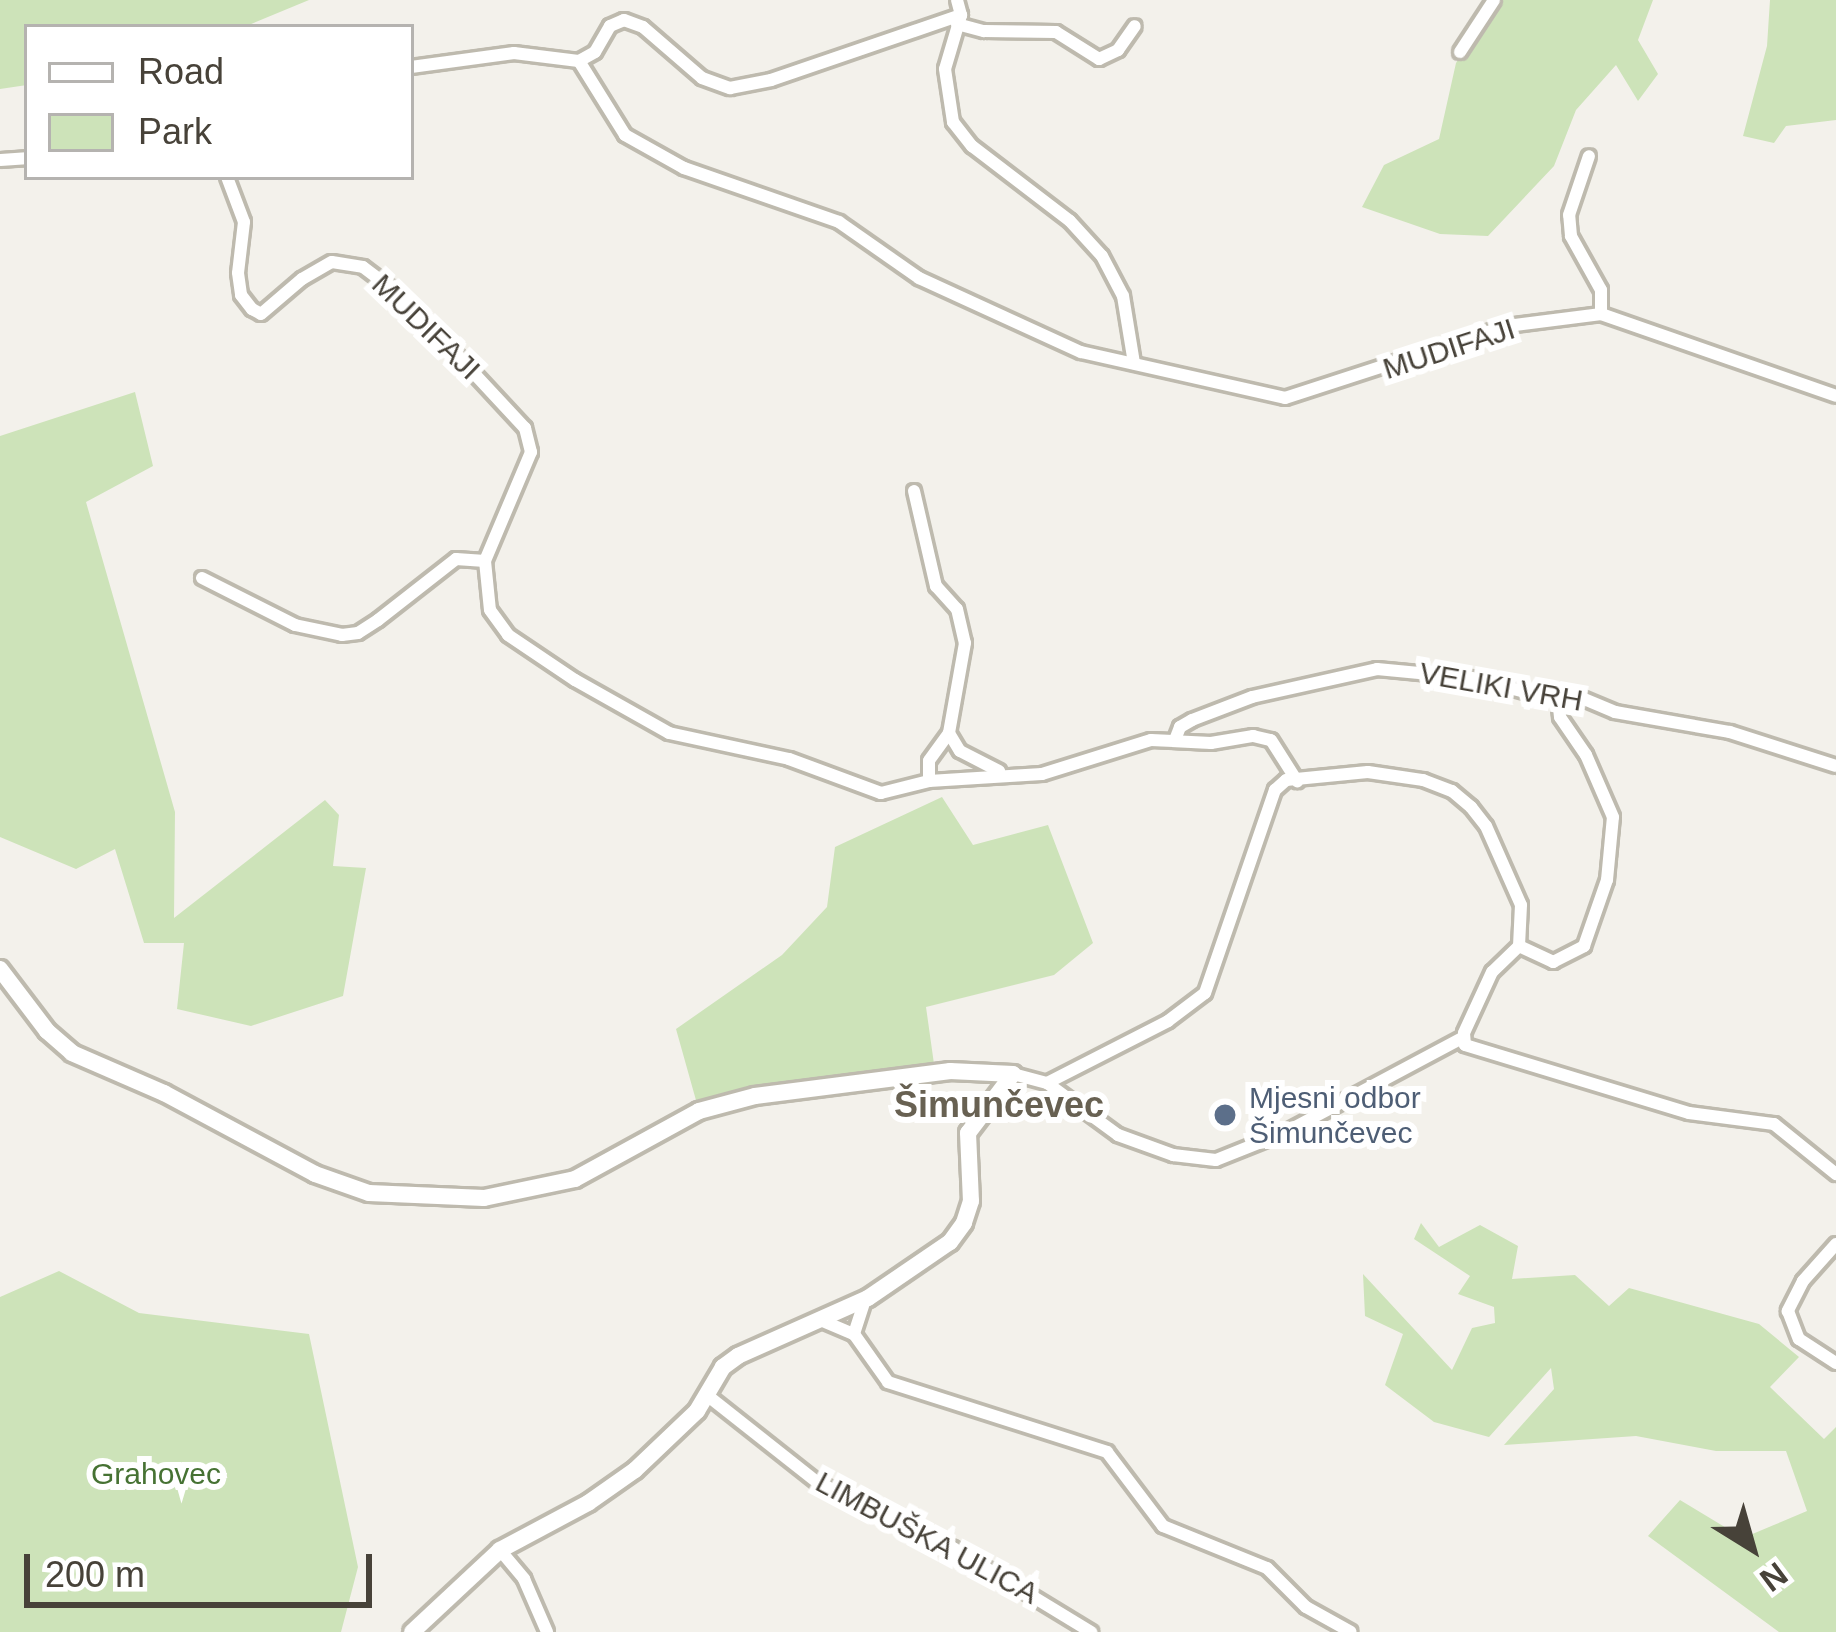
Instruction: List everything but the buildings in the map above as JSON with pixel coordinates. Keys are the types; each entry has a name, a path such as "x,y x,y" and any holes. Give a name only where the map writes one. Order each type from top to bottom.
{"street":[{"path":"957,0 959,20 945,69 953,122 971,146 1070,221 1102,256 1123,296 1134,363"},
{"path":"1460,52 1494,0"},
{"path":"414,67 514,53 580,61 595,52 610,26 624,20 643,27 702,78 730,88 771,80 959,20 984,31 1056,32 1099,59 1118,50 1135,26"},
{"name":"MUDIFAJI","path":"580,61 625,135 684,168 838,222 919,278 1082,352 1285,398 1507,326 1601,314"},
{"path":"1589,156 1569,215 1571,236 1601,290 1601,314 1836,396"},
{"name":"MUDIFAJI","path":"228,180 244,222 238,273 241,295 252,309 261,314 302,279 332,262 363,267 404,298 525,428 531,452 485,561"},
{"path":"914,491 936,586 957,609 964,643 949,734 929,761 929,781"},
{"path":"202,578 295,625 342,635 358,633 378,620 456,559 485,561 490,610 508,635 575,680 669,733 788,758 881,793 929,781 1042,774 1135,744 1211,743 1253,736 1271,740 1297,781"},
{"name":"VELIKI VRH","path":"1175,740 1180,727 1252,697 1365,670 1472,678 1558,698 1577,696 1679,727 1730,732 1836,766"},
{"path":"1519,946 1552,962 1584,946 1607,880 1613,817 1586,755 1560,717 1558,698"},
{"path":"949,734 960,751 1001,773"},
{"path":"0,969 47,1031 72,1053 164,1093 316,1174 369,1192 484,1198 575,1180 699,1112 755,1096 950,1071 1012,1074 1047,1083 1118,1135 1173,1155 1216,1160 1286,1132 1462,1038 1492,972 1519,946 1521,905 1486,826 1452,791 1423,780 1368,772 1286,780 1259,826 1205,993 1168,1021 1047,1083"},
{"path":"1462,1038 1477,1052 1586,1077 1689,1113 1774,1124 1836,1174"},
{"path":"412,1632 500,1550 532,1528 588,1503 635,1469 708,1396 723,1367 738,1356 868,1298 950,1242 964,1223 971,1201 968,1133 1012,1074"},
{"path":"1836,1244 1803,1281 1788,1311 1798,1339 1836,1364"},
{"path":"854,1334 857,1312 868,1298"},
{"path":"818,1319 854,1334 888,1382 902,1389 956,1401 1107,1452 1163,1526 1267,1568 1306,1607 1351,1632"},
{"name":"LIMBUŠKA ULICA","path":"708,1396 817,1482 953,1547 1091,1632"},
{"path":"500,1550 524,1579 547,1632"}],"green space":[{"path":"0,0 309,0 251,24 24,24 24,85 0,89"},
{"path":"1498,0 1653,0 1638,40 1658,74 1638,101 1616,65 1576,110 1554,166 1488,236 1440,234 1362,207 1384,165 1439,139 1456,63"},
{"path":"1770,0 1836,0 1836,120 1786,126 1774,143 1743,136 1767,46"},
{"path":"135,392 153,466 86,502 175,812 174,918 325,800 339,815 333,866 366,868 343,996 251,1026 177,1009 184,943 144,943 115,849 76,869 0,837 0,436"},
{"path":"942,797 973,845 1048,825 1093,943 1054,975 926,1007 934,1064 699,1111 676,1029 782,955 827,907 835,847"},
{"path":"1421,1223 1439,1247 1480,1225 1518,1246 1512,1279 1575,1275 1609,1306 1629,1288 1759,1324 1799,1357 1770,1387 1824,1439 1836,1427 1836,1632 1779,1632 1648,1536 1680,1500 1743,1538 1807,1511 1786,1451 1716,1451 1636,1436 1504,1445 1554,1389 1551,1368 1489,1437 1434,1422 1385,1385 1403,1334 1365,1316 1363,1274 1452,1370 1472,1328 1495,1323 1494,1307 1458,1294 1470,1276 1414,1239"},
{"name":"Grahovec","path":"59,1271 139,1313 309,1334 358,1567 341,1632 0,1632 0,1297"}],"place":[{"name":"Mjesni odbor Šimunčevec","path":"1225,1115"}],"district":[{"name":"Šimunčevec","path":"999,1105"}]}
